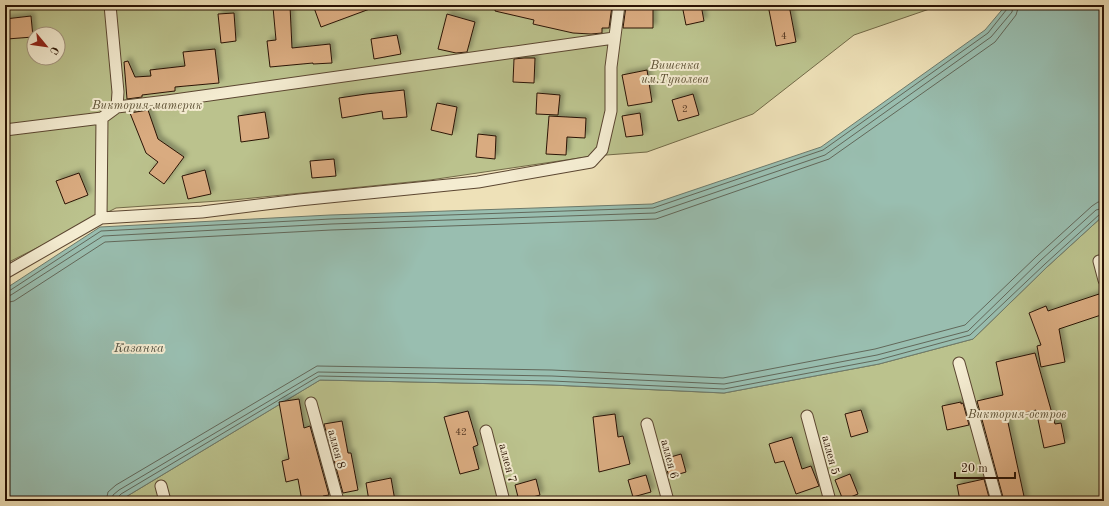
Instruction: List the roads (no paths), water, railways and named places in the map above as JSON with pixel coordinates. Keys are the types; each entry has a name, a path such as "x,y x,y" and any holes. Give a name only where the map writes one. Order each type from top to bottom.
{"lane":[{"path":"110,5 118,92 117,107"},
{"path":"5,273 101,218 202,212 299,200 478,182 591,162 602,150 611,111 611,66 619,5"},
{"path":"5,130 102,118 117,107 168,102 614,38"},
{"path":"101,218 102,118"},
{"path":"1099,261 1104,280"},
{"path":"959,363 998,501"},
{"name":"аллея 8","path":"311,403 338,501"},
{"name":"аллея 5","path":"807,416 830,501"},
{"name":"аллея 6","path":"647,424 668,501"},
{"name":"аллея 7","path":"486,431 504,501"},
{"path":"161,486 165,501"}],"water":[{"name":"Казанка","path":"1006,5 1104,5 1104,215 1047,267 973,339 879,364 724,393 552,385 320,380 119,501 5,501 5,289 100,227 330,215 652,204 821,147 985,30"}],"park label":[{"name":"Вишенка им.Туполева","path":"675,72"},
{"name":"Виктория-материк","path":"147,105"},
{"name":"Виктория-остров","path":"1017,414"}]}
